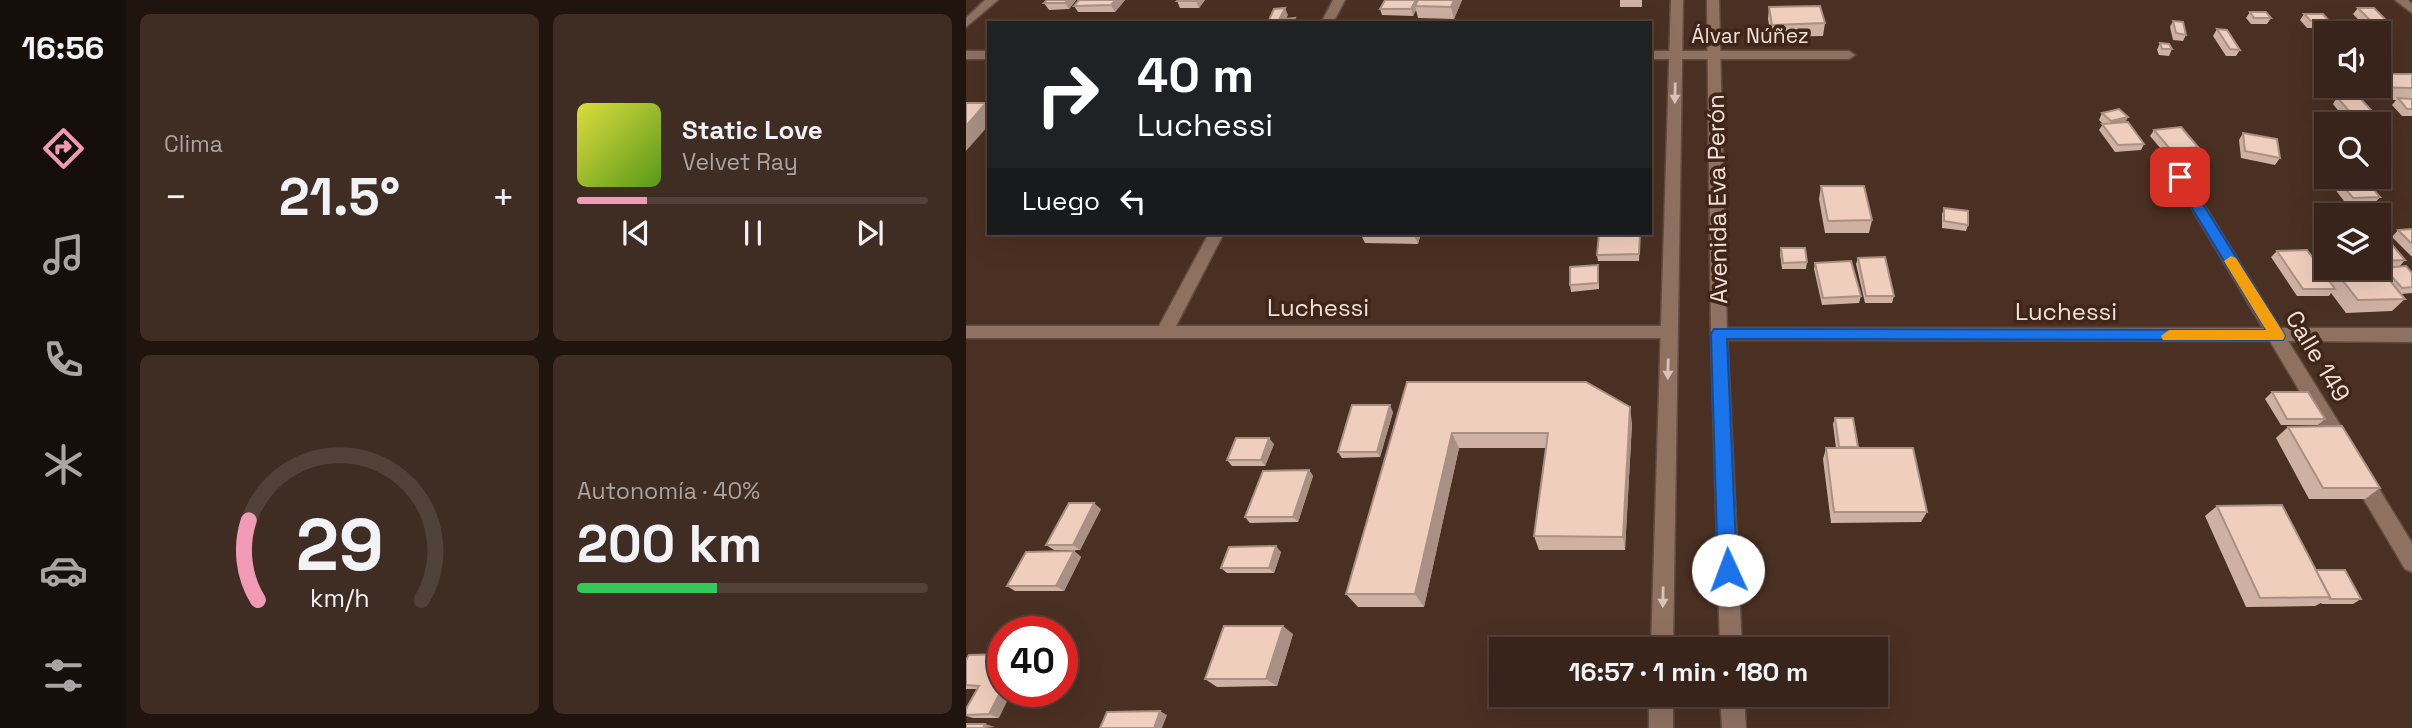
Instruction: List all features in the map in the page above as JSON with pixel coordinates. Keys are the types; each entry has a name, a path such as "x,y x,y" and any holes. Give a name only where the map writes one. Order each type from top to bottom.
{"street":[{"path":"966,24 992,0"},
{"path":"1328,21 1339,0"},
{"name":"Avenida Eva Perón","path":"1662,637 1677,0"},
{"name":"Avenida Eva Perón","path":"1713,0 1719,334 1731,637"},
{"path":"2401,0 2412,10"},
{"path":"966,55 987,55"},
{"name":"Álvar Núñez","path":"1652,55 1849,55"},
{"name":"Calle 149","path":"2180,177 2412,562"},
{"path":"1164,332 1215,235"},
{"name":"Luchessi","path":"966,332 1669,332"},
{"name":"Luchessi","path":"1719,334 2412,335"},
{"path":"1661,707 1661,728"},
{"path":"1733,707 1734,728"}],"building":[{"path":"1047,0 1067,0 1065,3 1044,3"},
{"path":"1079,0 1116,0 1111,5 1074,6"},
{"path":"1385,0 1416,0 1411,9 1380,9"},
{"path":"1418,0 1454,0 1451,7 1415,6"},
{"path":"1820,6 1825,23 1772,25 1769,7"},
{"path":"1285,8 1278,21 1268,21 1274,9"},
{"path":"2358,8 2374,8 2387,21 2370,20"},
{"path":"2250,12 2266,12 2271,18 2254,18"},
{"path":"2304,14 2323,14 2329,21 2314,21"},
{"path":"2173,21 2183,22 2186,35 2176,33"},
{"path":"2217,29 2227,30 2240,50 2230,49"},
{"path":"2160,43 2169,44 2172,49 2162,49"},
{"path":"2391,74 2412,74 2412,88 2391,88"},
{"path":"2338,98 2360,98 2372,111 2349,111"},
{"path":"2398,98 2412,99 2412,109 2407,109"},
{"path":"966,103 986,103 966,126"},
{"path":"2119,109 2128,117 2111,121 2102,113"},
{"path":"2128,122 2144,144 2118,145 2102,124"},
{"path":"2181,127 2198,147 2171,150 2154,130"},
{"path":"2243,133 2277,139 2280,158 2245,151"},
{"path":"1821,186 1864,186 1872,220 1828,221"},
{"path":"2346,189 2373,189 2380,197 2353,198"},
{"path":"1944,208 1968,211 1968,225 1944,221"},
{"path":"2412,229 2412,244 2398,230"},
{"path":"1599,235 1640,235 1639,254 1597,255"},
{"path":"2391,243 2405,260 2391,261"},
{"path":"1781,248 1805,248 1807,262 1783,263"},
{"path":"2307,250 2314,260 2314,280 2329,280 2335,289 2303,289 2277,251"},
{"path":"1885,257 1894,296 1866,296 1858,258"},
{"path":"1851,261 1861,296 1823,298 1815,263"},
{"path":"1598,265 1598,283 1570,285 1570,267"},
{"path":"2406,266 2412,273 2412,287 2402,288 2391,276 2391,267"},
{"path":"2342,280 2389,280 2405,299 2358,300"},
{"path":"1407,382 1586,382 1630,407 1623,537 1534,536 1548,433 1452,433 1415,594 1346,594"},
{"path":"2272,392 2308,392 2325,419 2287,419"},
{"path":"1352,405 1390,405 1377,452 1338,452"},
{"path":"1835,418 1853,418 1858,447 1839,447"},
{"path":"2342,426 2380,488 2323,488 2288,427"},
{"path":"1236,438 1269,438 1261,460 1227,460"},
{"path":"1826,448 1913,448 1927,512 1834,512"},
{"path":"1309,470 1293,517 1245,517 1263,471"},
{"path":"1069,503 1094,503 1073,545 1046,545"},
{"path":"2282,505 2330,597 2260,598 2217,506"},
{"path":"1276,546 1269,568 1221,568 1229,547"},
{"path":"1074,551 1056,586 1007,586 1026,552"},
{"path":"2316,570 2345,570 2361,599 2330,599"},
{"path":"1224,626 1283,626 1266,679 1205,679"},
{"path":"987,654 987,707 993,707 989,714 966,715 966,709 979,686 966,685 966,660 969,655"},
{"path":"1160,711 1154,728 1100,728 1107,712"},
{"path":"966,724 985,724 983,728 966,728"}],"slow traffic":[{"path":"2169,336 2277,336 2231,261"}],"route":[{"path":"1728,570 1719,334 2277,336 2180,177"}]}
